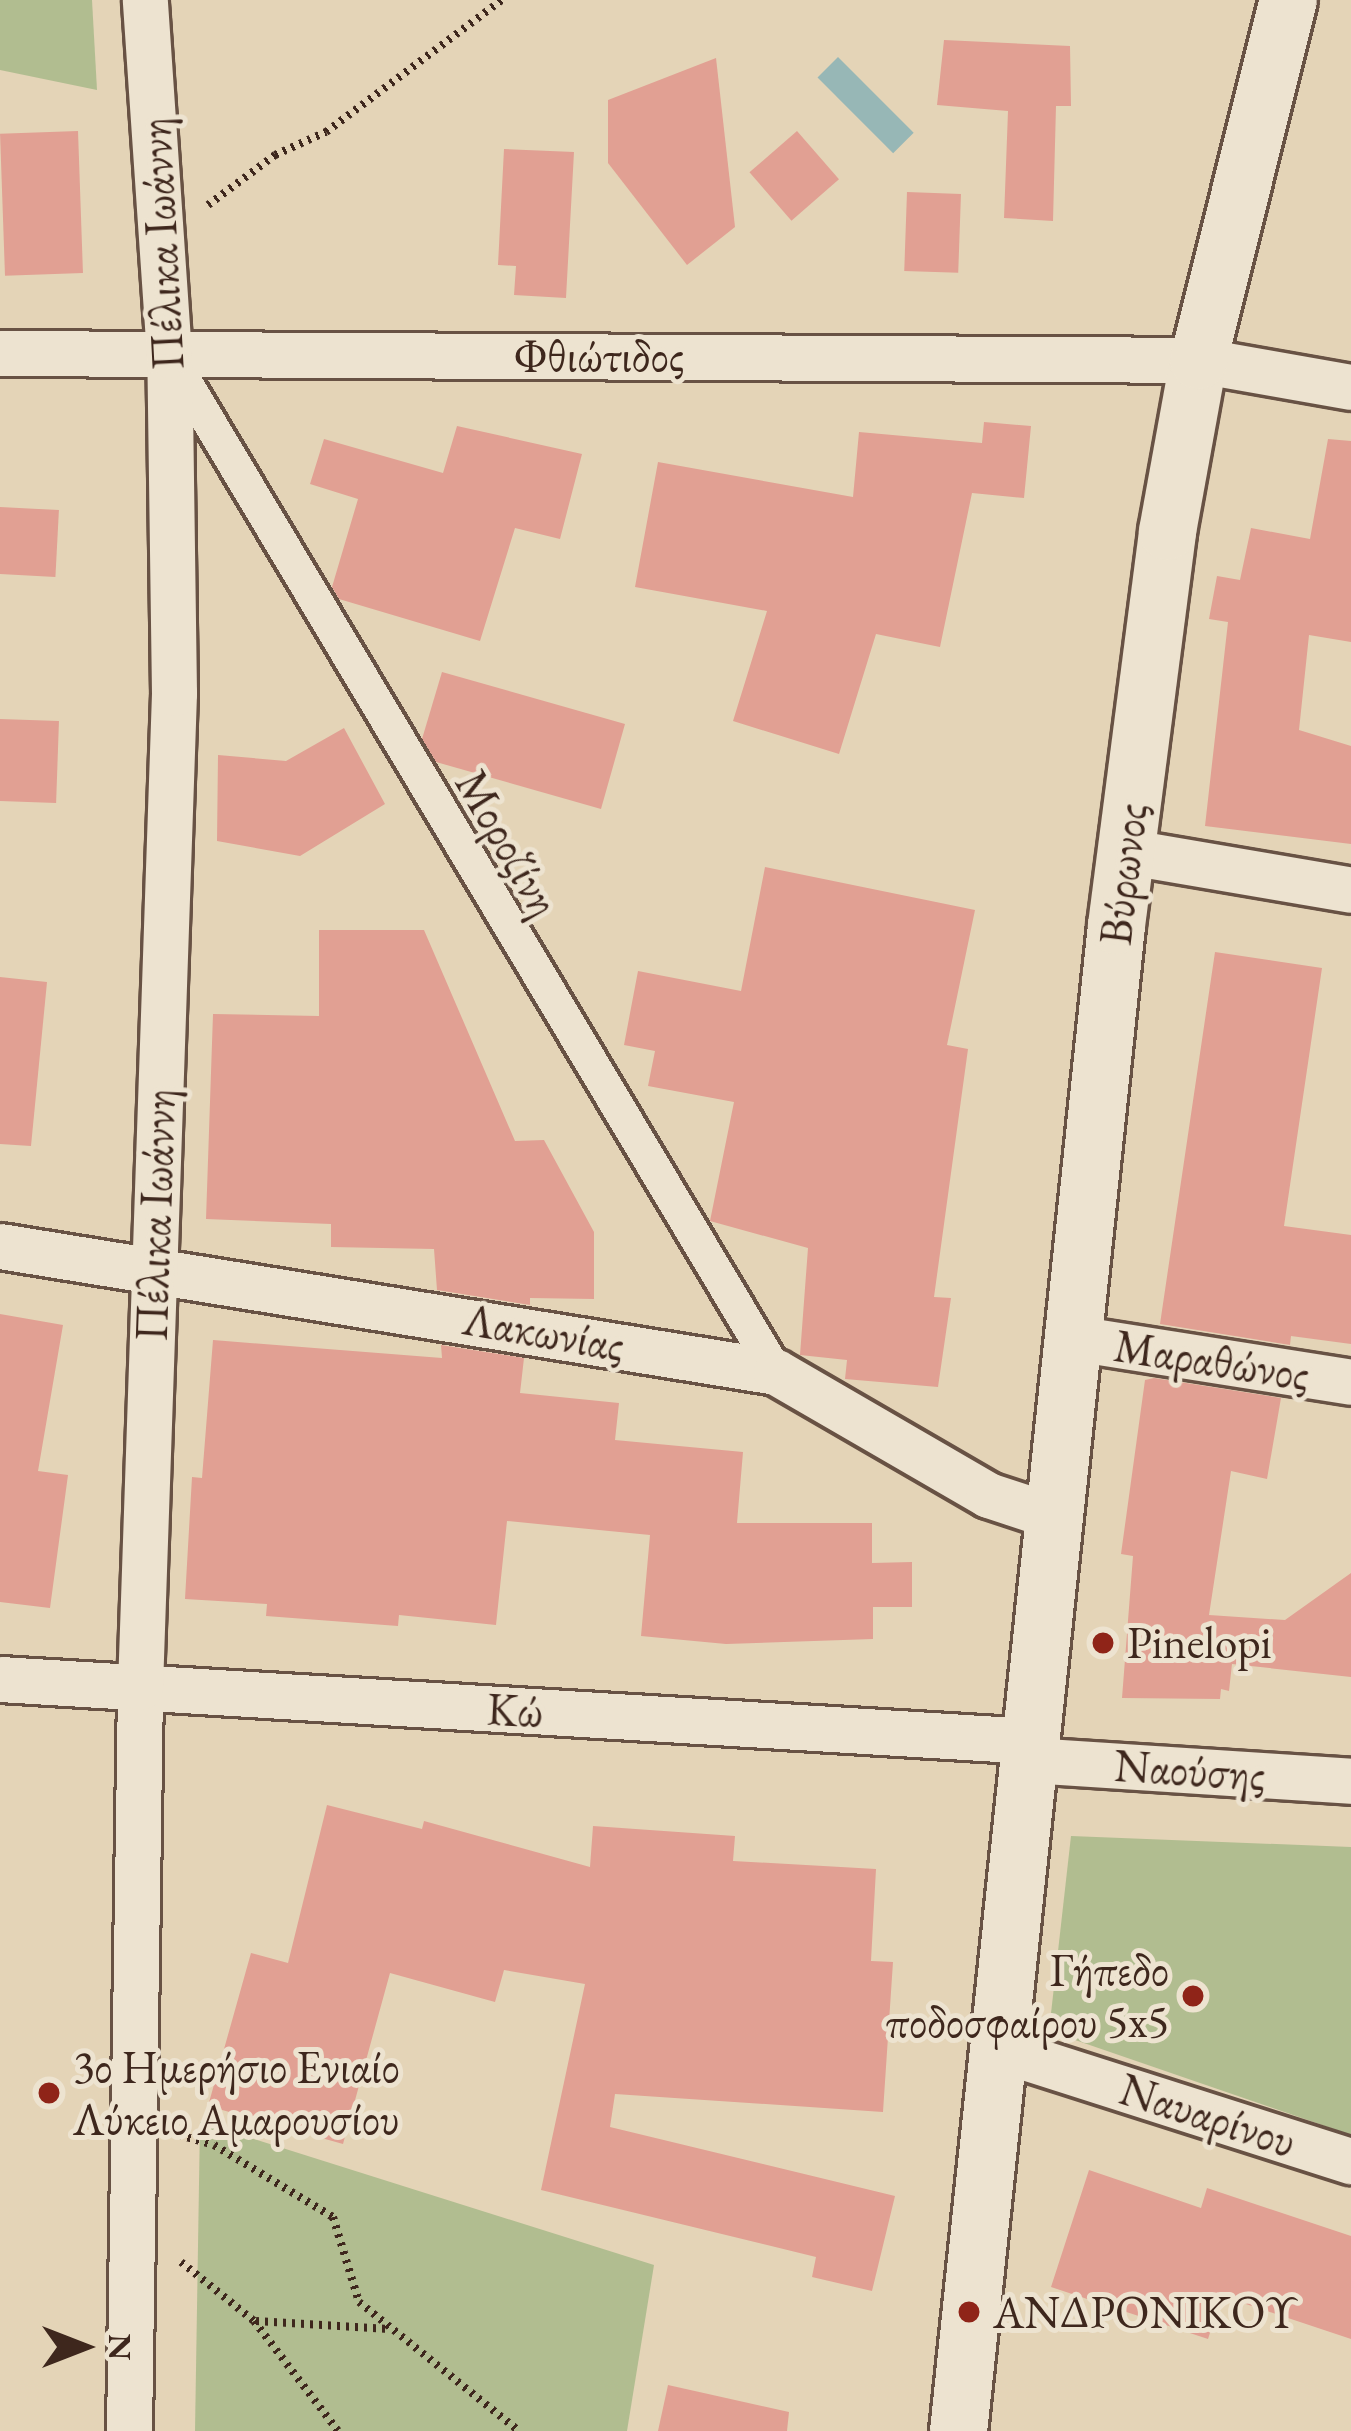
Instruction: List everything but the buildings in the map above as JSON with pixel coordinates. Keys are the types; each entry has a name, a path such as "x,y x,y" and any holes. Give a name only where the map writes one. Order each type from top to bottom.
{"street":[{"name":"Πέλικα Ιωάννη","path":"129,2431 140,1687 173,715 169,356 145,0"},
{"name":"Βύρωνος","path":"958,2431 1124,851 1198,360 1288,0"},
{"name":"Φθιώτιδος","path":"0,353 1198,360 1351,387"},
{"name":"Μοροζίνη","path":"169,356 776,1372"},
{"path":"1124,851 1351,890"},
{"name":"Λακωνίας","path":"0,1246 152,1264 776,1372 988,1495 1055,1517"},
{"name":"Μαραθώνος","path":"1074,1338 1351,1382"},
{"name":"Κώ","path":"0,1679 1030,1750"},
{"name":"Ναούσης","path":"1030,1750 1351,1781"},
{"name":"Ναυαρίνου","path":"996,2048 1351,2161"}],"path":[{"path":"160,216 230,195 275,155 326,132 502,0"},
{"path":"136,2130 214,2145 333,2217 348,2284 389,2329 519,2431"},
{"path":"133,2253 172,2256 254,2321 338,2431"},
{"path":"254,2321 389,2329"}],"green space":[{"path":"0,0 92,0 97,90 0,70"},
{"path":"1071,1836 1351,1847 1351,2135 1049,2031"},
{"path":"200,2122 654,2265 627,2431 195,2431"}],"water":[{"path":"838,57 914,133 893,153 817,78"}],"place":[{"name":"Pinelopi","path":"1103,1643"},
{"name":"Γήπεδο ποδοσφαίρου 5x5","path":"1193,1996"},
{"name":"3ο Ημερήσιο Ενιαίο Λύκειο Αμαρουσίου","path":"49,2093"},
{"name":"ΑΝΔΡΟΝΙΚΟΥ","path":"969,2312"}]}
